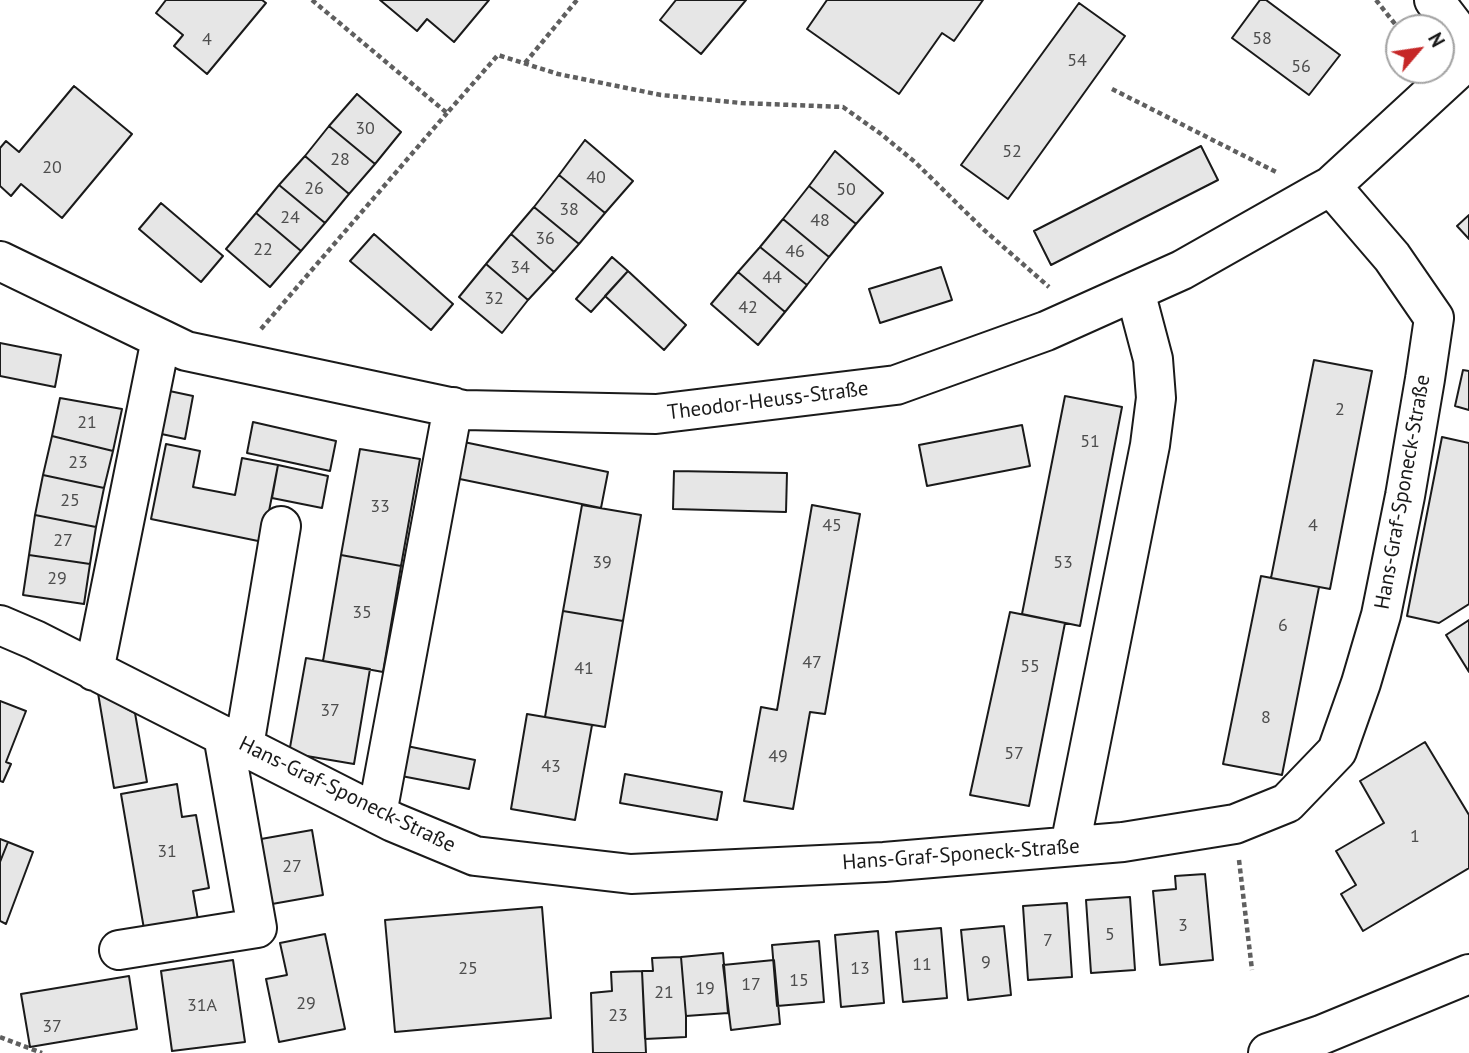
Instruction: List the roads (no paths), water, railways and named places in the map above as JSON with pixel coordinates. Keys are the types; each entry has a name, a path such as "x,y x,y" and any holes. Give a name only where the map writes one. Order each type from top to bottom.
{"street":[{"path":"1434,0 1469,46"},
{"name":"Theodor-Heuss-Straße","path":"0,261 186,351 464,410 656,414 896,385 1046,331 1182,270 1324,190 1469,60"},
{"name":"Hans-Graf-Sponeck-Straße","path":"0,625 35,640 377,814 475,856 631,874 884,862 1123,842 1234,824 1287,803 1337,751 1362,683 1381,615 1405,496 1434,318 1392,257 1324,190"},
{"path":"1070,846 1150,445 1156,398 1153,359 1135,291"},
{"path":"94,671 161,340"},
{"path":"377,814 453,408"},
{"path":"119,950 257,928 233,741 281,526"},
{"path":"1268,1053 1321,1035 1469,974"}]}
